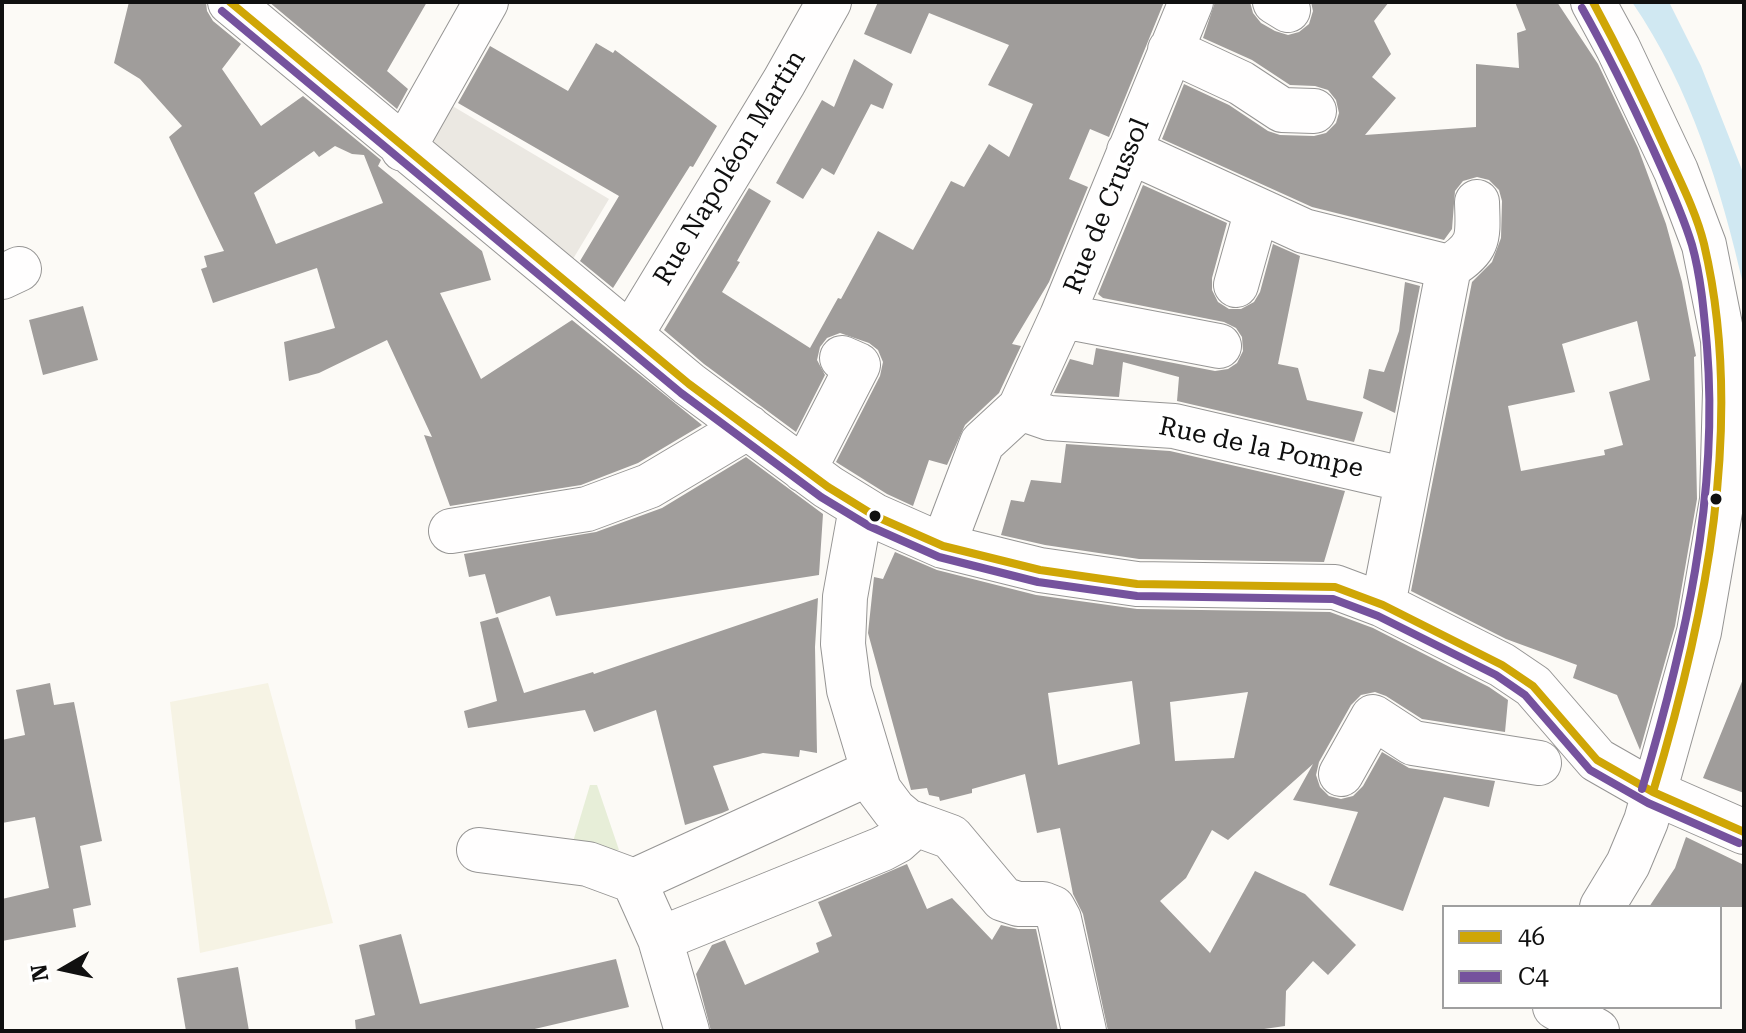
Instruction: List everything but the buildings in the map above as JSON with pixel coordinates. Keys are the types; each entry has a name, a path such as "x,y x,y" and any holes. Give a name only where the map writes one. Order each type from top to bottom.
{"street":[{"path":"230,2 689,384 804,470 861,508 943,546 1040,570 1137,584 1335,587 1383,605 1502,665 1533,686 1597,760 1653,792 1744,832"},
{"path":"403,149 486,2"},
{"name":"Rue Napoléon Martin","path":"631,334 829,2"},
{"name":"Rue de Crussol","path":"1020,408 1088,259 1191,2"},
{"path":"1593,2 1676,171 1704,245 1723,340 1738,390 1710,579 1699,632 1646,821 1628,864 1603,905"},
{"path":"1170,50 1241,83 1282,110 1314,111"},
{"path":"1129,151 1304,231 1449,267"},
{"path":"1383,605 1449,267 1469,254 1478,234 1477,202"},
{"path":"1236,285 1257,210"},
{"path":"1062,316 1219,346"},
{"path":"804,470 858,365 842,358"},
{"path":"943,546 982,443 1020,408"},
{"name":"Rue de la Pompe","path":"1020,408 1049,418 1174,426 1407,480"},
{"path":"451,531 587,509 649,486 748,427"},
{"path":"861,508 845,597 843,644 849,690 872,772 888,803 900,816 951,837 1003,899 1018,904 1048,905 1054,909 1059,919 1084,1031"},
{"path":"1341,774 1373,717 1413,743 1539,763"},
{"path":"479,850 588,864 634,881 872,772"},
{"path":"660,939 882,849 897,841 916,824"},
{"path":"634,881 660,939 674,1026"},
{"path":"1529,1031 1541,1009"},
{"path":"1558,1009 1597,1031"}],"shaded area":[{"path":"439,98 609,199 564,274 413,147"},
{"path":"268,683 333,923 200,953 170,702"}],"green space":[{"path":"590,785 597,785 619,850 603,851 572,845"}],"water":[{"path":"1632,2 1669,2 1701,66 1744,175 1744,288 1702,140 1671,69"}],"transit line":[{"name":"46","path":"230,2 689,384 828,487 875,516 943,546 1040,570 1137,584 1335,587 1383,605 1502,665 1533,686 1597,760 1653,792 1744,832"},
{"name":"46","path":"1593,2 1692,207 1704,244 1716,312 1721,381 1720,450 1714,520 1689,659 1653,792"},
{"name":"C4","path":"1582,8 1636,113 1684,220 1698,270 1707,347 1708,459 1695,570 1672,680 1642,789"},
{"name":"C4","path":"222,11 681,393 821,497 869,526 939,557 1038,582 1137,596 1333,599 1378,616 1496,675 1525,695 1590,770 1648,803 1739,843"}]}
